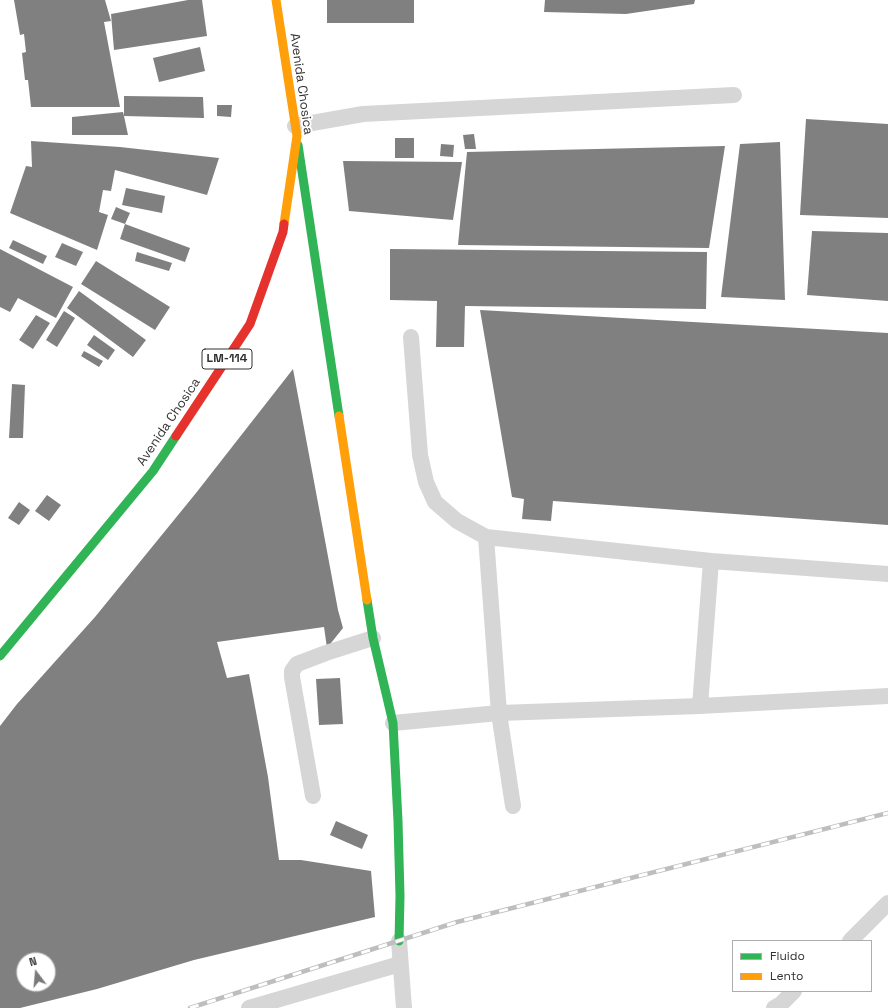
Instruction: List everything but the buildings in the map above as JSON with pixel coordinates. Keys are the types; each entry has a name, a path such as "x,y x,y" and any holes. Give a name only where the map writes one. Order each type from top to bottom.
{"street":[{"name":"Avenida Chosica","path":"0,656 153,471 250,324 283,232 296,131 276,0"},
{"path":"296,131 373,638 393,723 398,821 400,896 399,941"}],"lane":[{"path":"296,131 363,114 734,95"},
{"path":"411,337 420,455 426,482 435,502 458,521 486,537 711,561 888,574"},
{"path":"486,537 499,712 513,806"},
{"path":"700,706 711,561"},
{"path":"313,796 292,671 297,664 373,638"},
{"path":"393,723 499,712 700,706 888,696"},
{"path":"851,940 888,903"},
{"path":"399,941 404,1008"},
{"path":"249,1008 400,964"},
{"path":"774,1008 793,992"}],"railway":[{"path":"190,1008 457,922 888,813"}],"traffic: fast":[{"path":"298,145 339,416"},
{"path":"0,656 153,471 176,436"},
{"path":"367,600 373,638 393,723 398,821 400,896 399,941"}],"traffic: slow":[{"path":"276,0 297,136 284,224"},
{"path":"339,416 367,600"}],"traffic: jam":[{"path":"176,436 250,324 283,232 284,224"}]}
